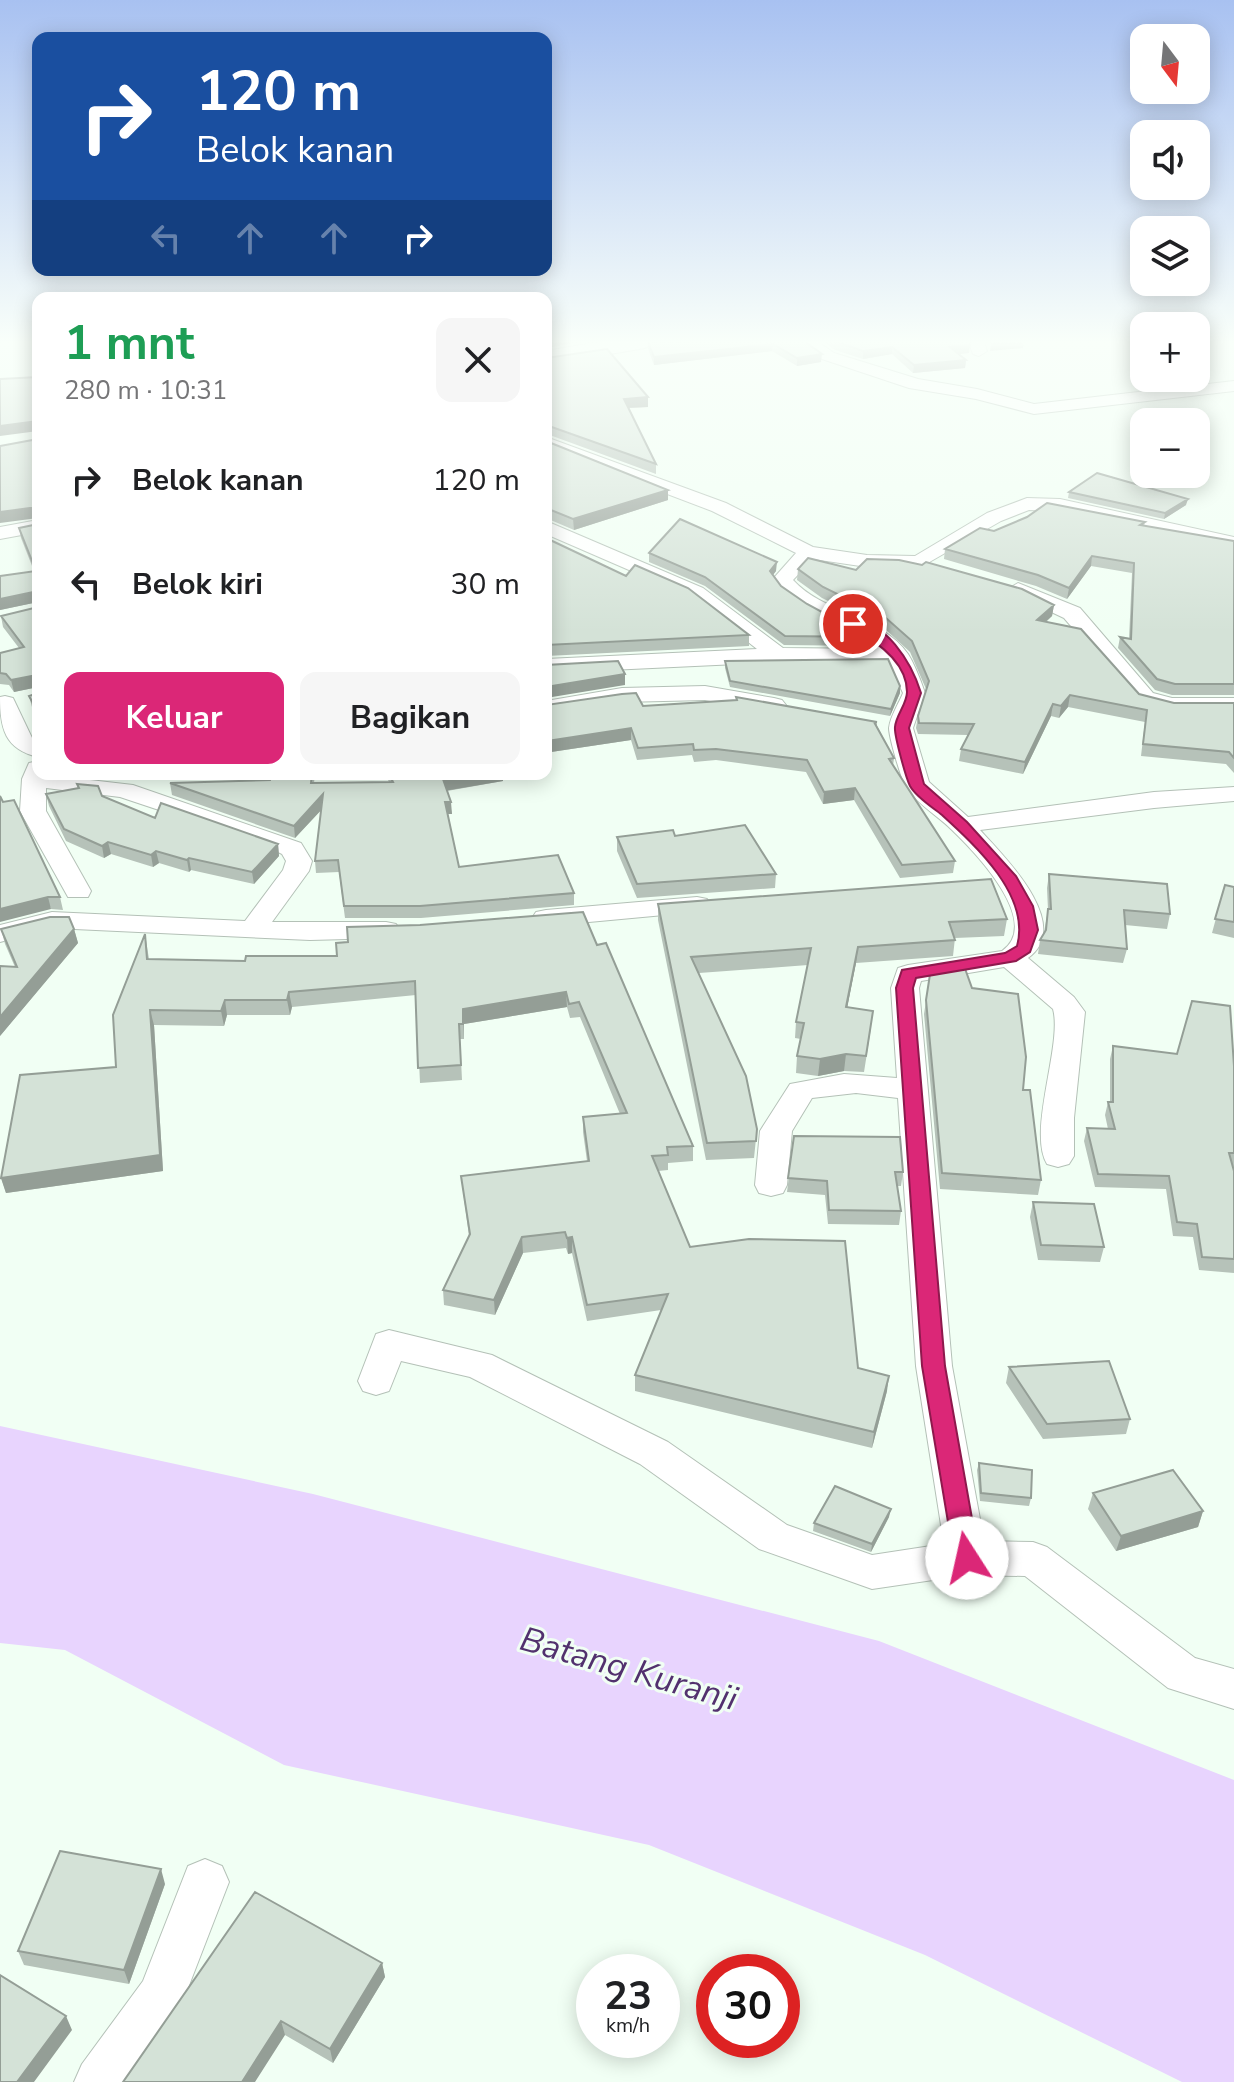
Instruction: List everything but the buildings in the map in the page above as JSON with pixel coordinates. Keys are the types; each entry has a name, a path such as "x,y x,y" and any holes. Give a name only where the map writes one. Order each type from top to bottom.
{"street":[{"path":"552,444 719,507 808,552 867,561 919,562 949,569"},
{"path":"919,562 994,517 1027,504 1060,505 1234,543"},
{"path":"0,533 32,527"},
{"path":"552,530 696,592 778,655"},
{"path":"808,552 782,580 788,590 879,636 898,656 914,693 887,726 917,785 962,825 1010,880 1025,906 1029,930 1024,948 1010,958 908,974 905,988 934,1366 967,1558"},
{"path":"1002,585 1072,613 1145,698 1172,705 1234,705"},
{"path":"552,666 778,655 898,656"},
{"path":"552,707 622,695 705,693 796,709"},
{"path":"11,698 23,744 32,748"},
{"path":"36,780 33,811 78,891"},
{"path":"69,780 124,790 292,849 299,861 296,871 252,930"},
{"path":"962,825 1154,800 1234,794"},
{"path":"980,882 1010,880"},
{"path":"513,921 717,903"},
{"path":"0,934 52,920 310,932 405,929"},
{"path":"1010,958 1064,1003 1070,1012 1058,1118 1058,1156"},
{"path":"771,1185 776,1131 801,1091 833,1082 863,1082 912,1091"},
{"path":"376,1381 389,1344 479,1365 654,1453 773,1537 872,1572 967,1558 1033,1559 1183,1674 1234,1689"},
{"path":"100,2082 161,1997 205,1882"}],"water":[{"name":"Batang Kuranji","path":"0,1426 313,1494 879,1641 1234,1780 1234,2082 1182,2082 925,1955 649,1845 284,1765 65,1650 0,1643"}],"route":[{"path":"853,624 879,636 898,656 908,674 914,693 901,728 917,785 962,825 1010,880 1025,906 1029,930 1024,948 1010,958 929,968 908,974 905,988 934,1366 967,1558"}]}
